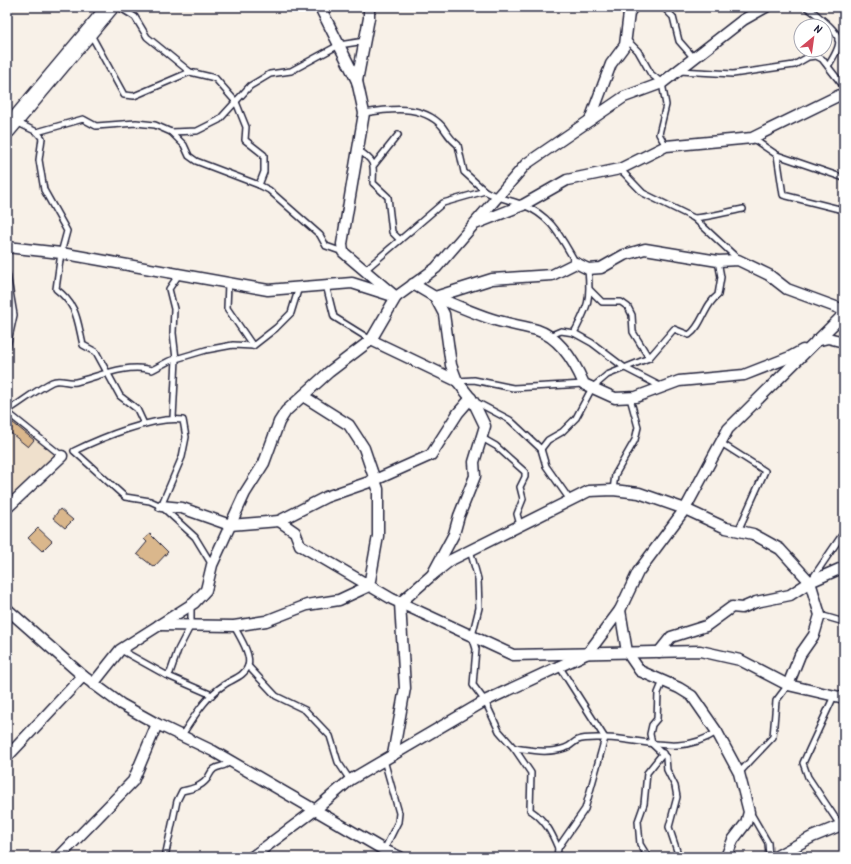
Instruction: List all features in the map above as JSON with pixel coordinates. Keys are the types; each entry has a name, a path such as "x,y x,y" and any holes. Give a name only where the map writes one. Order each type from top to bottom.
{"highway":[{"path":"11,126 110,7"}],"street":[{"path":"320,7 357,81 364,113 342,244 343,252 396,297"},
{"path":"357,81 365,40 369,7"},
{"path":"590,120 611,64 625,45 632,7"},
{"path":"93,684 120,650 191,605 206,590 212,564 245,492 264,463 279,422 286,411 329,372 371,340 396,297 436,268 526,164 624,97 662,83 743,20 766,7"},
{"path":"473,225 523,205 567,180 620,169 666,146 752,138 844,93"},
{"path":"7,247 61,253 180,273 268,290 352,283 396,297"},
{"path":"435,297 492,279 552,275 576,263 588,269 601,268 624,255 645,249 718,261 738,260 769,275 787,289 844,310"},
{"path":"413,284 435,297 493,320 537,330 549,336 559,344 588,386 615,398 636,397 678,381 744,375 790,357 819,339 828,338 844,342"},
{"path":"432,575 454,534 458,516 475,476 474,462 485,426 472,399 457,381 451,365 444,314 435,297"},
{"path":"252,857 315,810 350,780 484,701 588,653 620,610 638,572 685,508 728,430 844,314"},
{"path":"371,340 457,381"},
{"path":"303,396 349,425 364,448 378,489 378,536 369,586"},
{"path":"161,506 182,508 230,525 279,521 326,497 375,480 431,455 458,413 472,399"},
{"path":"7,508 62,456"},
{"path":"400,603 451,560 589,491 613,490 639,493 685,508 726,528 753,534 780,549 810,582 820,616 814,635 800,655 788,685"},
{"path":"279,521 295,532 300,545 369,586 400,603 513,655 700,651 740,660 788,685 839,697"},
{"path":"659,652 671,637 706,626 732,607 742,608 756,602 790,595 810,582 844,567"},
{"path":"159,625 234,626 266,621 307,605 339,600 369,586"},
{"path":"389,757 405,688 400,603"},
{"path":"7,609 83,676 121,704 157,724 182,735 384,850 400,857"},
{"path":"620,610 627,652 640,671 692,696 717,732 739,773 749,812 746,823 733,840 726,857"},
{"path":"7,756 83,676"},
{"path":"59,857 133,781 157,724"},
{"path":"775,857 812,837 842,824"}],"lane":[{"path":"119,7 135,18 147,36 190,72 215,78 236,102 246,127 245,140 264,155 264,172 260,185"},
{"path":"663,7 673,17 679,41 694,58"},
{"path":"806,7 836,31 838,40 837,51 828,66"},
{"path":"90,32 124,95 134,96 190,72"},
{"path":"838,40 844,38"},
{"path":"626,39 638,51 651,74 662,83 666,105 659,134 666,146"},
{"path":"171,132 197,132 219,120 250,86 270,74 291,71 339,45 365,40"},
{"path":"677,71 733,74 794,65 808,57 816,56 822,59 844,86"},
{"path":"364,113 400,108 427,115 441,126 448,136 458,145 464,172 485,191 496,197 523,205 540,213 552,224 576,263"},
{"path":"11,126 37,132 83,118 96,126 136,123 155,125 171,132 184,145 189,156 196,161 260,185 269,190 320,235 326,246 343,252"},
{"path":"37,132 42,138 39,160 44,190 67,232 61,253 56,289 68,298 74,310 83,345 96,352 120,396 137,409 144,424"},
{"path":"374,165 398,135"},
{"path":"752,138 777,155 844,178"},
{"path":"358,150 371,158 374,165 373,183 388,197 392,232 400,240"},
{"path":"777,155 782,195 843,210 844,212"},
{"path":"620,169 643,193 694,218 738,260"},
{"path":"365,270 443,203 485,191"},
{"path":"694,218 712,217 719,213 743,209"},
{"path":"457,381 474,380 513,388 588,386 607,375 649,358 674,329 689,335 695,331 710,301 718,294 720,277 718,261"},
{"path":"574,334 588,307 590,290 588,269"},
{"path":"173,418 176,359 173,333 174,310 169,289 180,273"},
{"path":"7,274 14,315 7,347"},
{"path":"228,282 227,308 253,346"},
{"path":"326,285 334,316 371,340"},
{"path":"62,456 7,412 53,381 65,380 74,382 108,372 145,368 152,370 176,359 206,350 233,345 253,346 276,328 291,313 299,287"},
{"path":"590,290 602,302 621,302 628,307 632,315 634,332 649,358"},
{"path":"549,336 561,331 574,334 592,342 625,368 662,388"},
{"path":"541,449 548,440 562,432 576,418 588,386"},
{"path":"613,490 615,475 635,440 638,427 630,398"},
{"path":"472,399 510,420 541,449 546,466 570,500"},
{"path":"161,506 182,457 186,437 183,420 173,418 144,424 102,438 74,451 125,497 150,501 161,506 195,537 212,564"},
{"path":"482,438 496,446 525,472 525,477 520,486 523,499 517,514 520,525"},
{"path":"721,442 765,471 738,531"},
{"path":"810,582 844,532"},
{"path":"470,550 478,579 479,608 472,636 476,649 473,685 484,701 499,730 514,748 531,774 530,810 542,818 551,830 558,848 557,857"},
{"path":"166,675 170,674 178,650 191,625 191,605"},
{"path":"820,616 844,622"},
{"path":"182,735 202,704 223,685 241,676 248,666 249,658 234,626"},
{"path":"120,650 166,675 212,695"},
{"path":"248,666 276,696 305,710 330,736 338,762 350,780"},
{"path":"558,848 585,809 605,738 559,666"},
{"path":"663,681 658,693 658,719 652,725 650,734 652,744 663,753 677,797 669,827 679,857"},
{"path":"739,773 773,737 776,701 788,685"},
{"path":"839,697 803,763 808,777 842,824"},
{"path":"514,748 545,752 566,748 579,740 605,738 652,744 686,746 705,740 717,732"},
{"path":"648,857 640,844 638,821 644,804 647,773 663,753"},
{"path":"384,850 398,822 399,813 389,757"},
{"path":"165,857 177,801 182,791 198,787 216,767 224,767 231,762"},
{"path":"749,812 768,843 769,857"}],"shaded area":[{"path":"7,415 60,451 7,501"}],"building":[{"path":"7,418 34,440 28,447 7,430"},
{"path":"60,509 73,520 65,528 53,518"},
{"path":"38,528 52,541 42,551 28,538"},
{"path":"150,534 168,552 154,567 137,554 147,542 144,539"}]}
